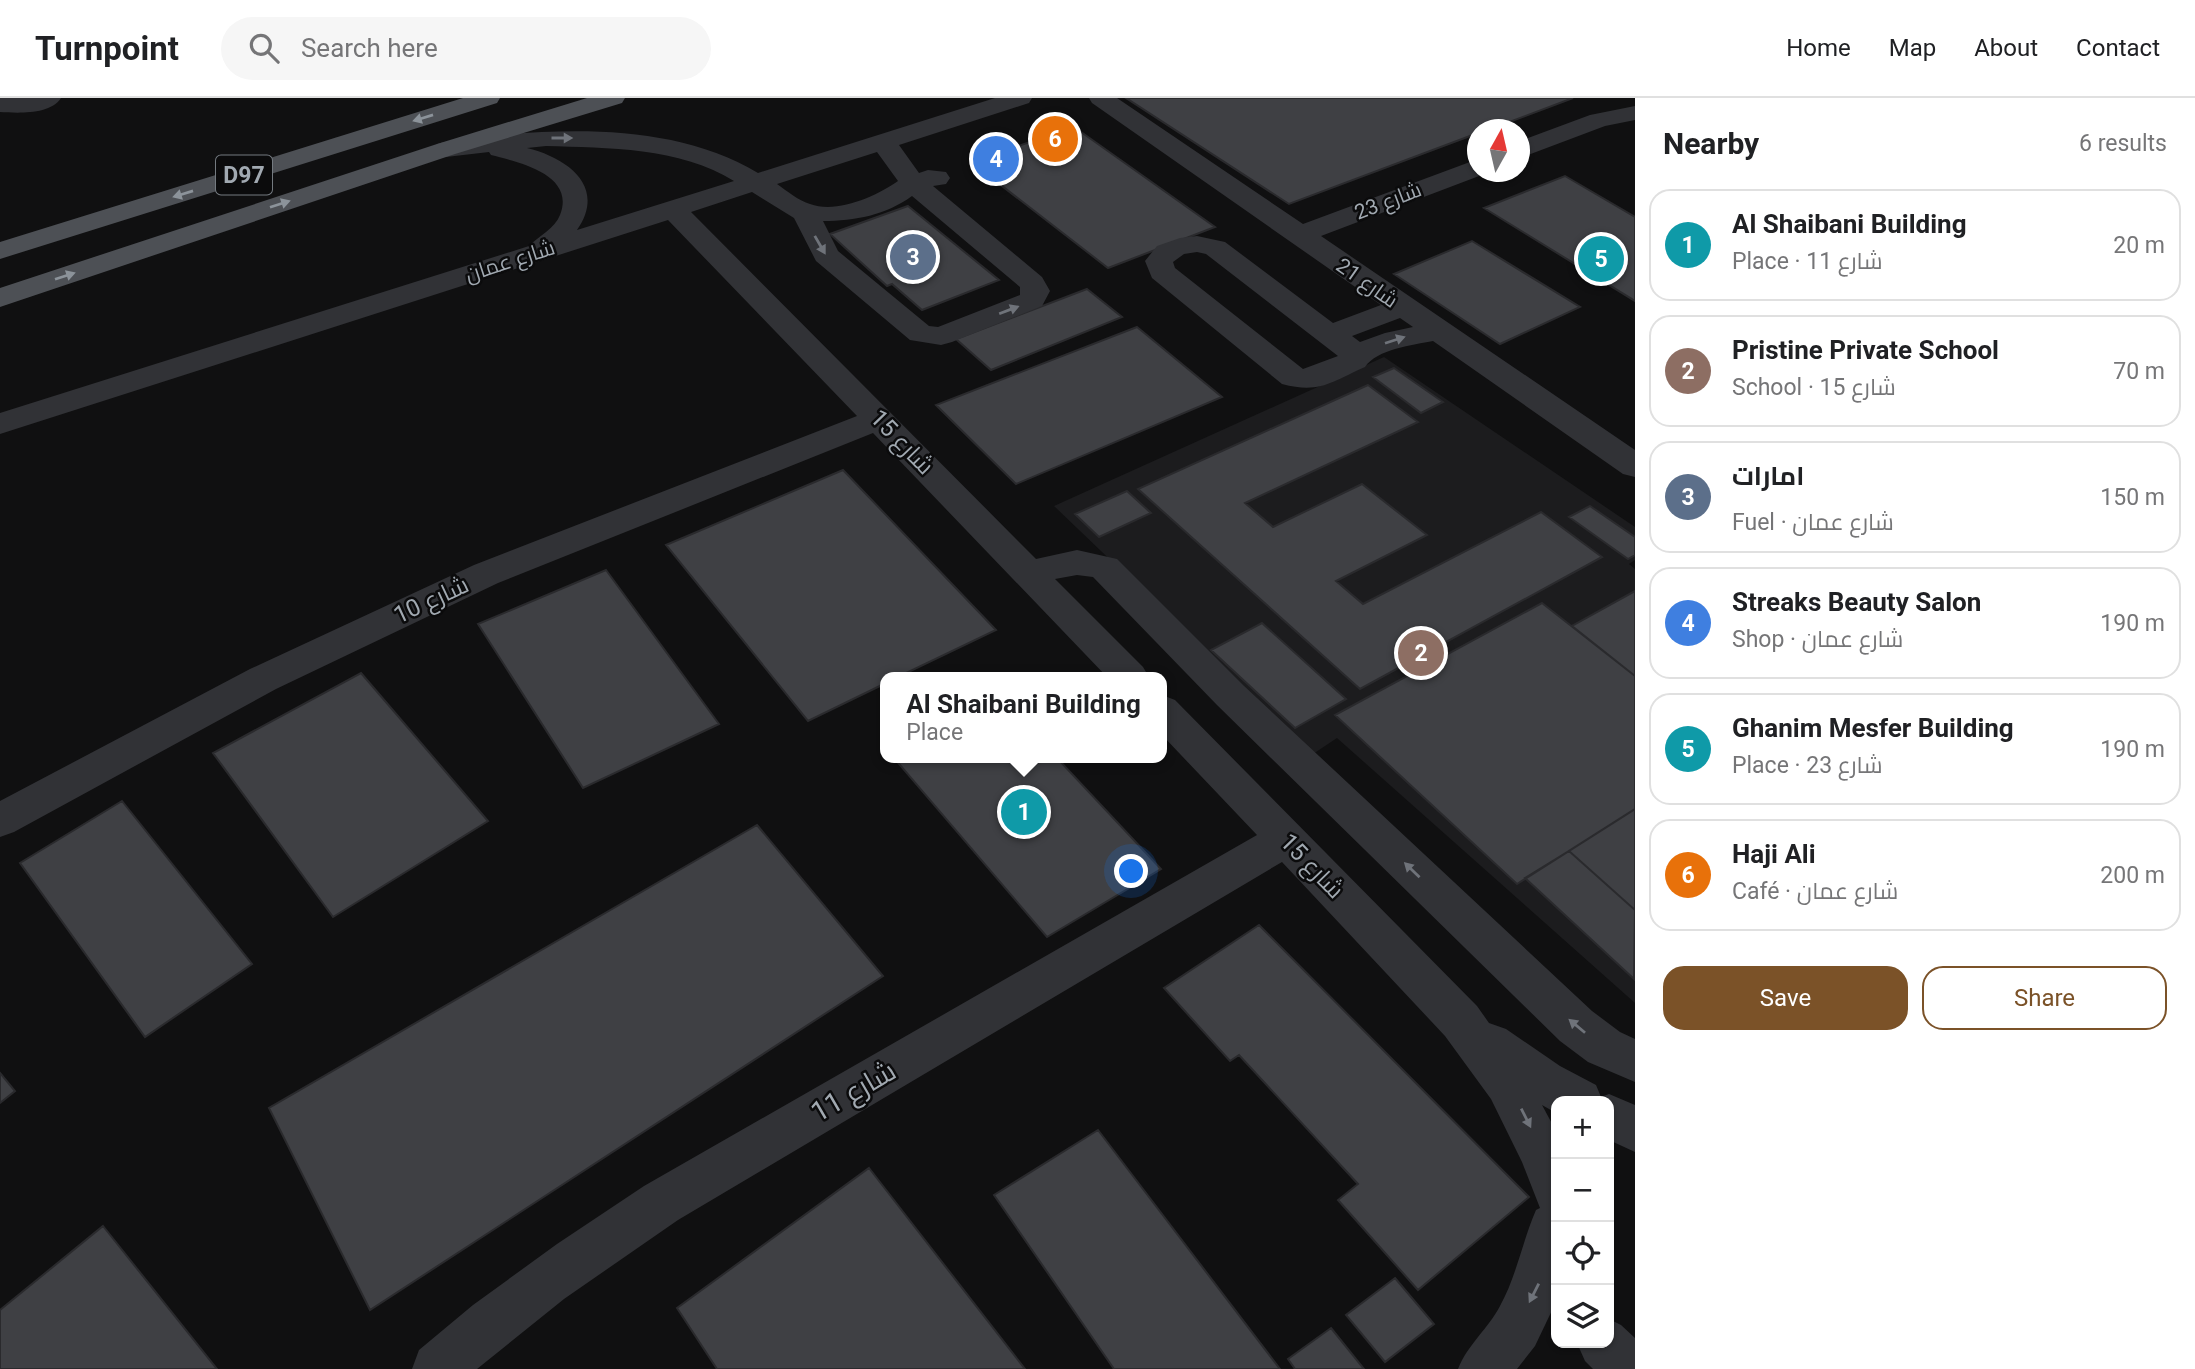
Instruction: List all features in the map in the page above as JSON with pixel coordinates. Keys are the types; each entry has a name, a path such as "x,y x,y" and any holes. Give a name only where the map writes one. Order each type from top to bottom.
{"main road":[{"name":"D97","path":"0,251 488,98"},
{"name":"D97","path":"0,298 586,103 613,98"}],"street":[{"path":"0,105 24,106 49,98"},
{"name":"شارع عمان","path":"0,424 1020,98"},
{"name":"شارع 21","path":"1101,98 1635,466"},
{"path":"1599,120 1618,106 1635,102"},
{"path":"1530,146 1599,120 1635,113"},
{"path":"446,149 546,138 610,140 642,143 728,166 805,213 819,244 831,260 921,334 927,336 947,334 1027,303 1035,296 1032,282 913,183 884,143"},
{"path":"446,149 489,149 528,156 554,168 573,184 577,195 577,208 571,221 562,233 535,253"},
{"name":"شارع 23","path":"1299,235 1467,171"},
{"path":"805,213 857,211 899,195 913,183"},
{"name":"شارع 15","path":"673,209 1125,672"},
{"path":"1355,355 1215,248 1197,244 1179,246 1166,251 1159,261 1162,271 1293,377 1309,380 1352,362 1355,355 1396,339 1437,331"},
{"path":"1330,334 1402,306"},
{"name":"شارع 10","path":"0,820 263,679 486,575 880,418"},
{"path":"1031,574 1077,561 1092,562 1105,568 1230,695 1576,1027 1604,1047 1635,1061"},
{"path":"1195,744 1210,731 1230,695"},
{"name":"شارع 15","path":"1167,715 1461,1021 1485,1051 1519,1106 1543,1154 1551,1195"},
{"name":"شارع 11","path":"438,1369 485,1327 573,1260 661,1203 1286,838"},
{"name":"شارع 15","path":"1461,1021 1501,1052 1572,1096"},
{"path":"1614,1119 1635,1130"},
{"path":"1614,1136 1635,1130"},
{"path":"1484,1369 1517,1328 1540,1281 1553,1222"},
{"path":"1609,1348 1630,1369"}],"shaded area":[{"path":"1384,357 1635,527 1635,560 1629,564 1635,569 1635,1003 1337,738 1313,754 1054,506"}],"building":[{"path":"1126,98 1573,98 1517,119 1467,119 1467,137 1289,204"},
{"path":"1074,127 1215,227 1108,268 971,162"},
{"path":"1565,176 1635,217 1635,301 1484,208"},
{"path":"908,206 999,280 922,310 892,284 887,286 830,234"},
{"path":"1472,241 1580,307 1500,344 1394,274"},
{"path":"1087,289 1122,317 991,370 956,339"},
{"path":"1137,327 1222,397 1016,484 936,405"},
{"path":"1394,368 1443,402 1421,413 1373,377"},
{"path":"1368,385 1418,422 1245,503 1273,527 1362,484 1427,535 1336,581 1363,604 1541,512 1602,557 1360,689 1138,489"},
{"path":"843,470 996,630 908,672 880,672 880,686 808,721 666,545"},
{"path":"1127,491 1151,513 1099,537 1075,514"},
{"path":"1590,506 1635,537 1635,555 1628,559 1569,517"},
{"path":"606,570 719,724 583,788 478,624"},
{"path":"1635,591 1635,676 1572,626"},
{"path":"1542,603 1635,676 1635,809 1517,884 1335,715"},
{"path":"1262,623 1346,699 1295,728 1211,650"},
{"path":"361,673 488,821 333,917 213,753"},
{"path":"898,763 1062,763 1161,869 1047,937"},
{"path":"122,801 252,964 145,1037 20,863"},
{"path":"1635,809 1635,910 1569,851"},
{"path":"757,825 883,976 370,1310 269,1108"},
{"path":"1569,851 1635,910 1634,979 1525,878"},
{"path":"1259,925 1529,1197 1418,1290 1338,1200 1358,1184 1239,1055 1230,1061 1164,988"},
{"path":"0,1073 15,1091 0,1103"},
{"path":"1098,1130 1280,1369 1114,1369 994,1195"},
{"path":"869,1168 1025,1369 717,1369 677,1308"},
{"path":"103,1226 217,1369 0,1369 0,1310"},
{"path":"1395,1278 1434,1324 1385,1362 1346,1315"},
{"path":"1331,1328 1364,1369 1295,1369 1288,1359"}],"place":[{"name":"Haji Ali","path":"1055,139"},
{"name":"Streaks Beauty Salon","path":"996,159"},
{"name":"امارات","path":"913,257"},
{"name":"Ghanim Mesfer Building","path":"1601,259"},
{"name":"Pristine Private School","path":"1421,653"},
{"name":"Al Shaibani Building","path":"1024,812"}]}
